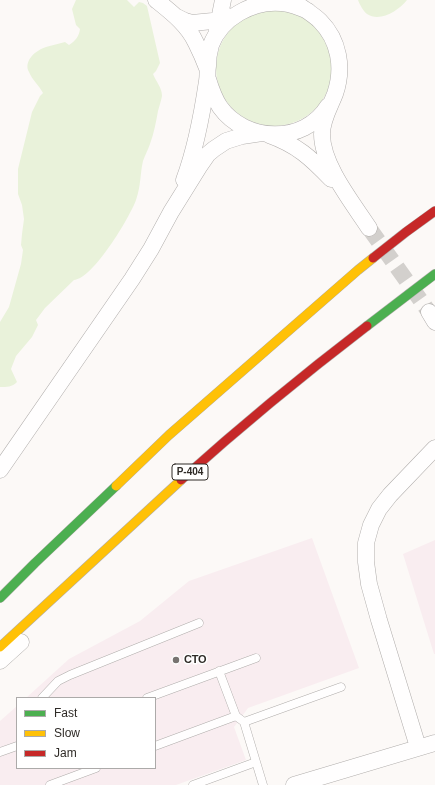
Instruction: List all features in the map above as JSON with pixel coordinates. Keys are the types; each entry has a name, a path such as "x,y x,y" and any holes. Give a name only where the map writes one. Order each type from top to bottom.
{"highway":[{"path":"0,598 180,425 358,270 435,211"},
{"name":"Р-404","path":"0,647 199,464 300,378 435,274"}],"street":[{"path":"156,0 177,17 196,42 208,73 213,95 228,117 237,124 278,138 303,152 315,162 348,198"},
{"path":"223,0 223,24"},
{"path":"290,0 319,20 327,29 335,43 340,67 340,76 324,122 322,133 323,143 326,157 332,170 348,198 369,228"},
{"path":"171,212 188,168 196,142 208,73 208,59 212,45 223,24 245,8 268,2 281,2 308,11"},
{"path":"177,17 192,23 223,24"},
{"path":"0,470 132,279 151,249 171,212 208,154 226,141 234,138 265,134 283,134 295,131 308,125 325,110 334,95"},
{"path":"418,747 369,584 366,562 366,543 371,525 379,509 390,495 435,448"},
{"path":"0,589 35,563"},
{"path":"0,661 22,641 61,590"},
{"path":"294,785 435,743"}],"lane":[{"path":"43,697 58,681 70,675 199,623"},
{"path":"150,697 256,658"},
{"path":"219,671 236,716 244,722 263,785"},
{"path":"244,722 341,687"},
{"path":"156,746 236,716"},
{"path":"0,752 16,746"},
{"path":"193,785 256,762"},
{"path":"50,785 93,769"}],"shaded area":[{"path":"312,538 359,668 248,708 234,727 246,760 176,785 0,785 0,721 16,707 16,769 156,769 156,697 27,697 69,659 140,621 189,581"},
{"path":"435,540 435,654 434,654 403,554"}],"green space":[{"path":"76,0 127,0 134,7 139,2 147,6 160,63 153,74 160,87 162,96 153,136 143,161 138,195 119,233 91,269 82,277 74,280 45,308 36,320 38,325 32,337 16,356 11,369 17,382 13,385 0,387 0,322 9,307 21,264 23,250 21,245 24,219 22,205 18,194 18,169 32,112 43,93 30,75 28,64 32,56 42,48 65,42 69,45 79,34 80,29 76,25 72,9"},
{"path":"358,0 407,0 399,8 389,14 378,17 367,14"},
{"path":"274,10 296,14 315,27 328,46 332,68 328,90 315,109 296,122 274,126 252,122 233,109 220,90 216,68 220,46 233,27 252,14"}],"tunnel":[{"path":"369,228 429,312"}],"traffic: fast":[{"path":"367,326 435,274"},
{"path":"0,598 116,486"}],"traffic: slow":[{"path":"116,486 169,435 373,258"},
{"path":"0,647 181,480"}],"traffic: jam":[{"path":"373,258 435,211"},
{"path":"181,480 272,401 367,326"}],"place":[{"name":"СТО","path":"176,660"}]}
